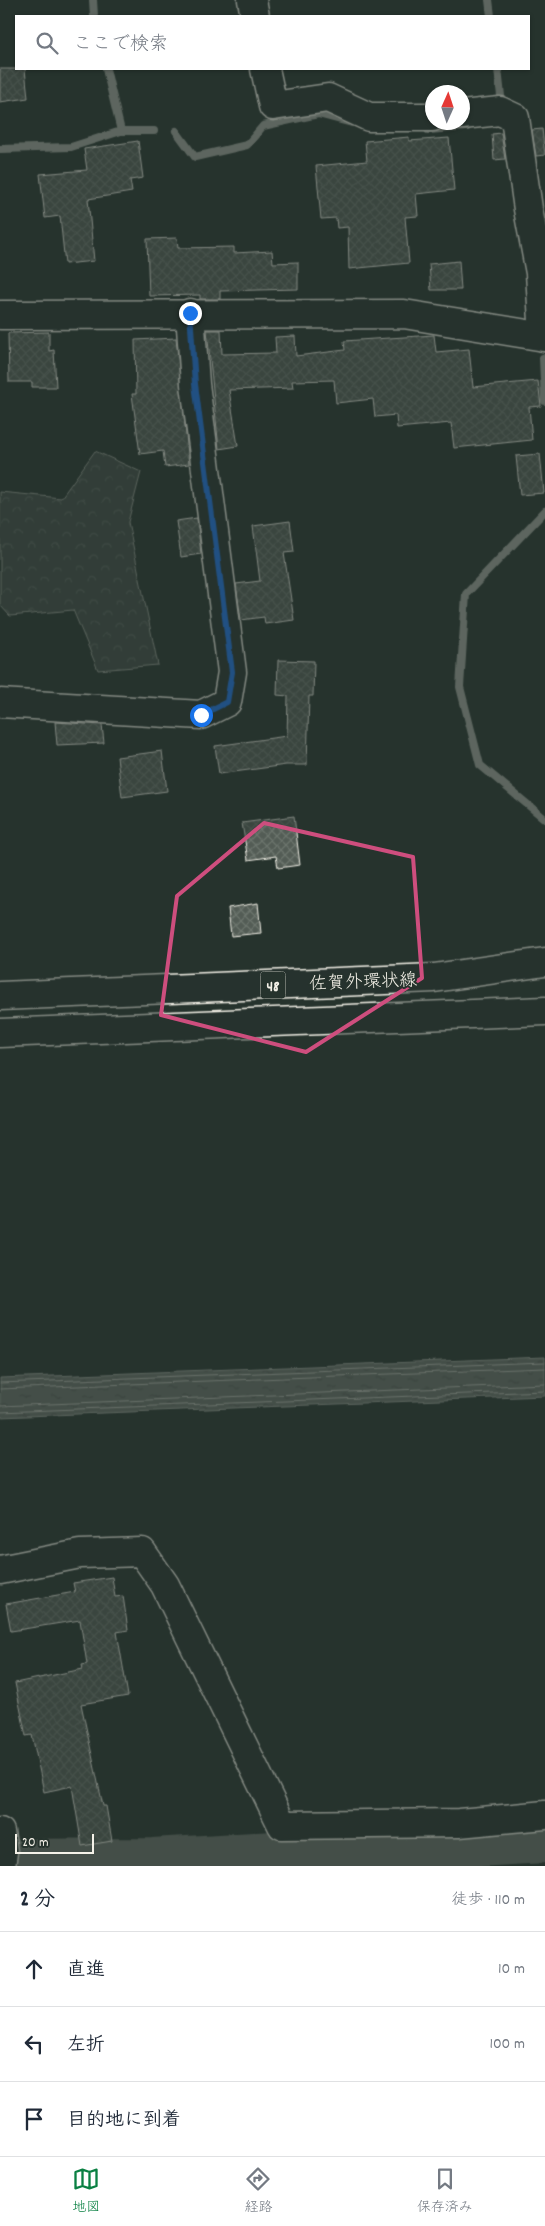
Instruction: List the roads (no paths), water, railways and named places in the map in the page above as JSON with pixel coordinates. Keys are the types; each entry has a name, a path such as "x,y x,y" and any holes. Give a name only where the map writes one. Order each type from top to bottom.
{"street":[{"path":"252,0 255,15"},
{"path":"265,70 273,106 328,98 369,117 425,118"},
{"path":"0,315 190,313 404,314 544,337 540,272 528,209 515,118 500,111 470,113"},
{"path":"0,703 201,715 227,702 232,672 195,384 190,313"},
{"name":"佐賀外環状線","path":"0,996 434,978 545,962"},
{"path":"0,1033 545,1011"},
{"path":"0,1570 80,1554 142,1552 165,1585 282,1825 459,1823 545,1815"}],"water":[{"path":"545,1357 545,1396 0,1417 0,1378"}],"waterway":[{"path":"93,0 94,15"},
{"path":"489,0 491,15"},
{"path":"106,70 121,131 154,131"},
{"path":"498,70 502,105"},
{"path":"176,131 195,157 247,145 263,126 318,114 352,123"},
{"path":"0,149 71,147 121,131"},
{"path":"543,358 545,401"},
{"path":"545,511 466,594 460,687 480,765 545,819"},
{"path":"0,1863 153,1862 545,1839"}]}
